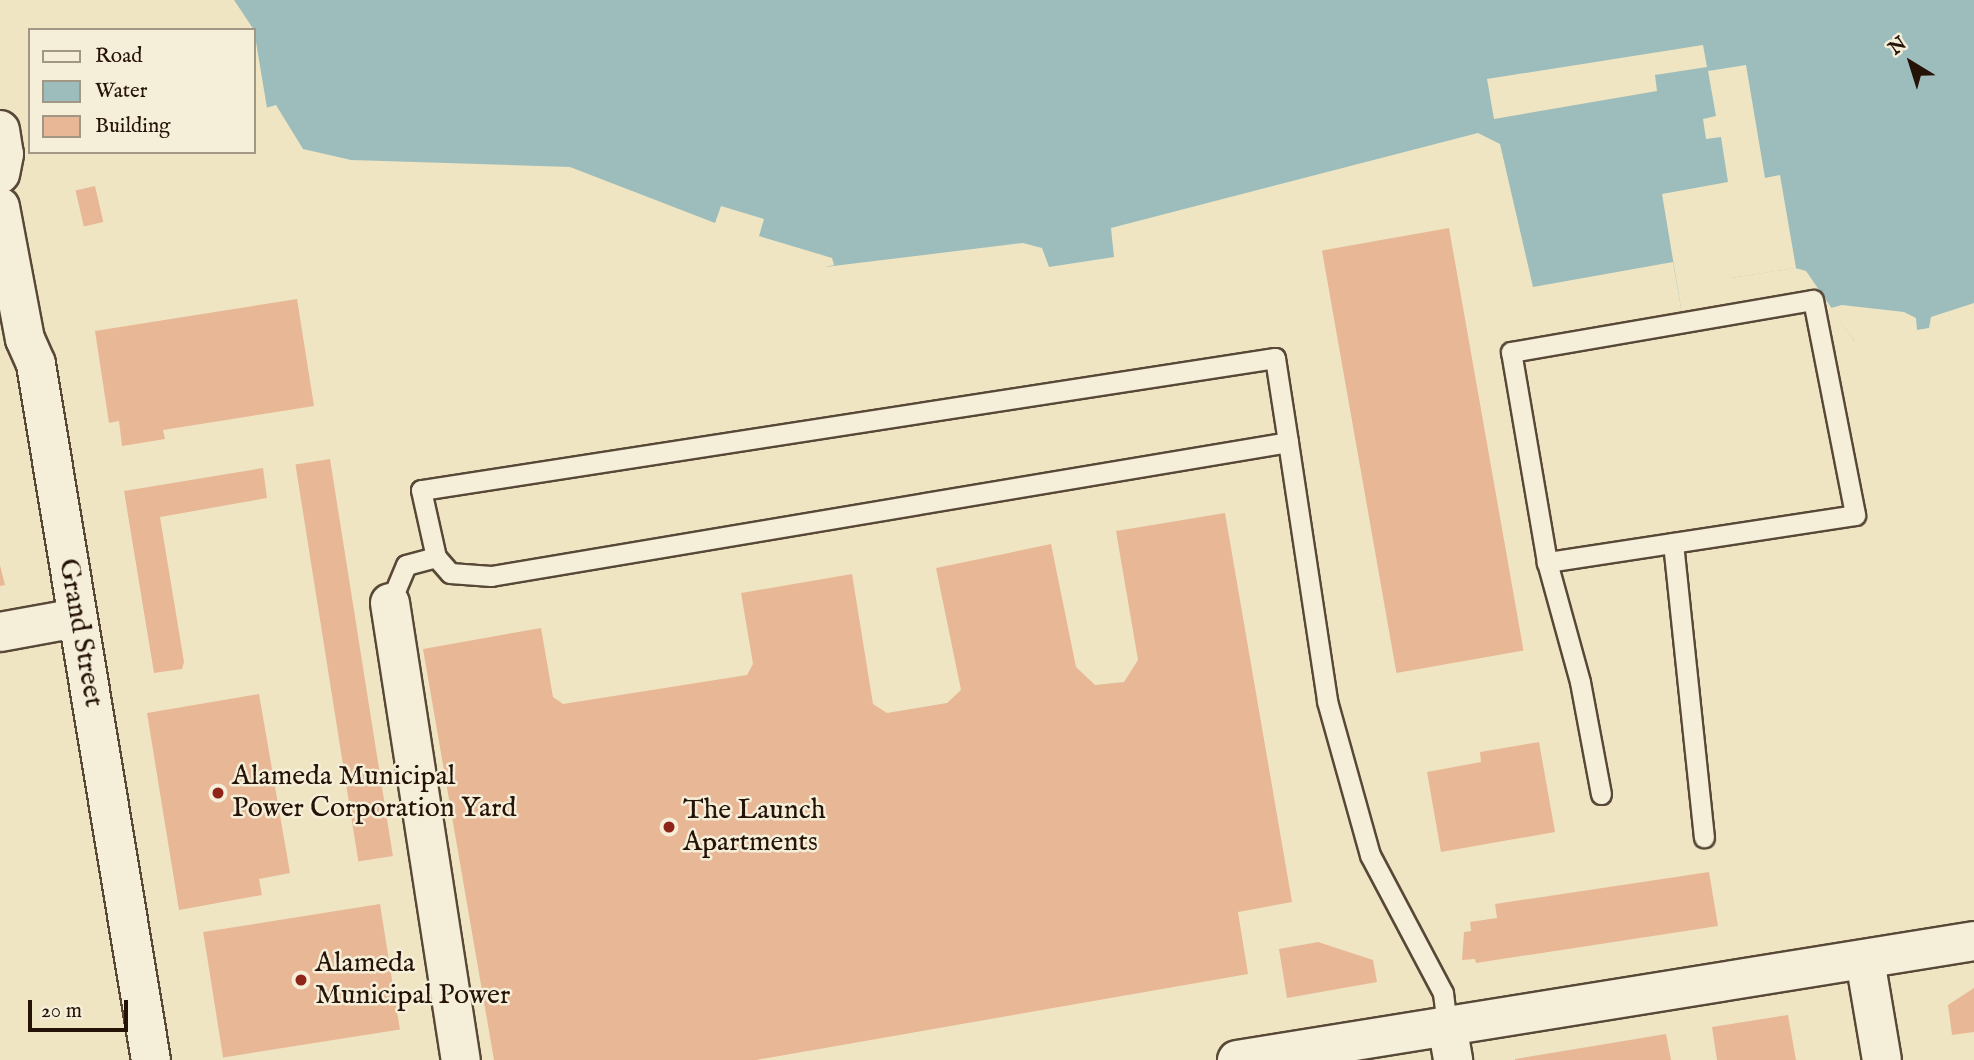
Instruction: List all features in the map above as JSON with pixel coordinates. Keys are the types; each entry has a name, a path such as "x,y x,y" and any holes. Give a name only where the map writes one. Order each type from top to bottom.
{"street":[{"path":"0,130 4,154 0,174"},
{"name":"Grand Street","path":"0,207 25,339 36,364 151,1060"},
{"path":"390,603 461,1060"},
{"path":"0,632 77,618"},
{"path":"1237,1060 1450,1042 1974,941"},
{"path":"1865,960 1882,1060"}],"lane":[{"path":"1547,562 1855,515 1813,300 1511,352 1547,562 1580,682 1601,794"},
{"path":"1288,442 491,576 450,573 436,558 421,490 1196,368 1275,358 1288,442 1327,701 1370,855 1443,993 1450,1042"},
{"path":"1673,543 1704,837"},
{"path":"390,603 406,565 436,558"}],"water":[{"path":"234,0 1974,0 1974,320 1855,342 1806,271 1795,268 1731,278 1682,314 1673,262 1533,287 1500,144 1478,133 1111,228 1114,257 1049,267 1042,248 1023,243 825,267 637,212 275,156 256,28 253,28"}],"pier":[{"path":"1703,45 1707,67 1655,75 1657,91 1494,119 1487,79"},
{"path":"1746,65 1765,178 1780,175 1796,268 1731,278 1735,304 1682,314 1662,194 1728,182 1721,137 1706,139 1703,119 1716,116 1708,71"},
{"path":"276,105 303,149 351,160 570,167 715,223 721,206 764,219 759,236 832,258 834,265 825,267 826,285 636,216 303,169 272,157 262,109"},
{"path":"1974,303 1974,323 1871,347 1858,346 1831,308 1842,305 1904,312 1916,318 1917,330 1929,328 1931,317"}],"building":[{"path":"95,186 103,222 84,227 76,190"},
{"path":"1449,228 1523,650 1396,673 1322,250"},
{"path":"297,299 314,406 163,430 165,439 122,446 119,421 109,423 95,331"},
{"path":"330,459 393,856 358,862 295,464"},
{"path":"263,468 267,498 160,517 184,662 182,669 154,673 124,491"},
{"name":"The Launch Apartments","path":"1225,513 1292,902 1238,912 1248,974 756,1060 494,1060 423,649 541,628 553,697 563,704 747,675 753,664 741,593 852,574 873,704 887,713 947,703 961,690 936,568 1051,544 1076,667 1095,685 1124,682 1138,660 1116,531"},
{"path":"0,565 5,585 0,586"},
{"name":"Alameda Municipal Power Corporation Yard","path":"259,694 290,873 259,879 262,895 179,910 147,713"},
{"path":"1539,742 1555,832 1441,852 1427,772 1481,762 1480,752"},
{"path":"1709,872 1718,926 1476,963 1475,959 1462,960 1464,932 1471,931 1470,922 1497,918 1495,904"},
{"name":"Alameda Municipal Power","path":"380,904 400,1029 223,1057 203,932"},
{"path":"1318,942 1373,960 1377,982 1287,998 1279,949"},
{"path":"1974,988 1974,1032 1952,1035 1948,1005"},
{"path":"1788,1015 1796,1060 1717,1060 1712,1027"},
{"path":"1666,1034 1671,1060 1515,1060 1515,1059"}],"place":[{"name":"Alameda Municipal Power Corporation Yard","path":"218,793"},
{"name":"The Launch Apartments","path":"669,827"},
{"name":"Alameda Municipal Power","path":"301,980"}]}
